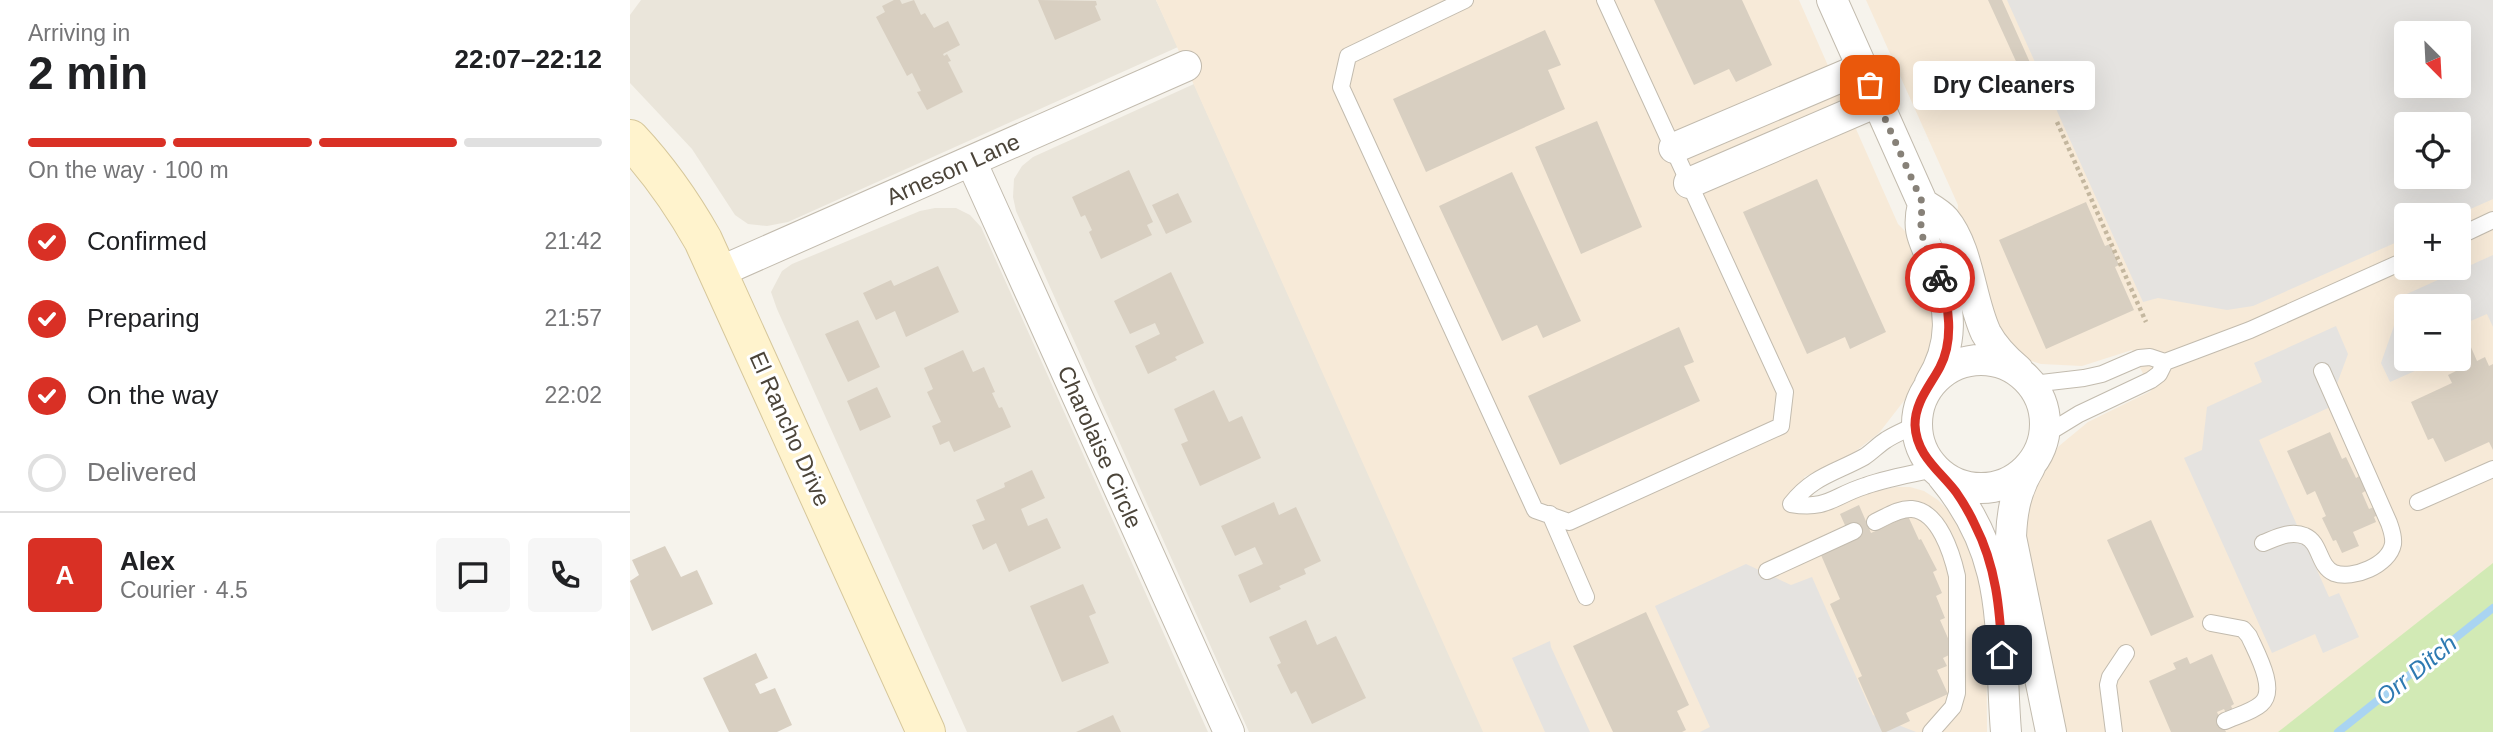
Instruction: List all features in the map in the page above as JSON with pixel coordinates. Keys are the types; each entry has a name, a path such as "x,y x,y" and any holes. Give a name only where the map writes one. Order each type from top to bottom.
{"main road":[{"name":"El Rancho Drive","path":"630,139 654,165 673,192 719,272 926,732"}],"street":[{"path":"1832,0 1923,204 1946,221 1967,269 1978,313 1987,334 2003,358 2025,377 2042,402 2045,422 2039,448 2012,510 2011,537 2051,732"},
{"name":"Arneson Lane","path":"719,272 1186,66"},
{"path":"1674,148 1862,68"},
{"path":"1689,183 1877,102"},
{"name":"Charolaise Circle","path":"971,161 1228,732"},
{"path":"1923,204 1919,221 1920,232 1941,280 1948,318 1946,351 1918,405 1915,425 1919,446 1929,463 1957,494 1975,524 1992,566 1999,607 2006,732"},
{"path":"1927,387 1941,372 1959,363 1979,359 1999,362 2025,377"},
{"path":"1939,473 1962,486 1982,489 2002,485 2020,475 2039,448"}],"lane":[{"path":"1465,0 1348,56 1341,87 1535,510 1569,522 1781,426 1785,392 1605,0"},
{"path":"2471,230 2493,220"},
{"path":"2025,377 2084,378 2102,374 2139,358 2150,357 2165,362 2250,330 2394,265"},
{"path":"2039,448 2079,414 2151,380 2159,374 2165,362"},
{"path":"2263,543 2286,534 2306,536 2315,544 2324,564 2332,572 2346,575 2374,566 2386,556 2393,545 2389,523 2322,371"},
{"path":"1915,425 1886,440 1851,464 1813,481 1803,488 1791,504 1811,507 1900,474 1939,473"},
{"path":"2418,502 2493,469"},
{"path":"1875,522 1903,510 1914,509 1935,524 1953,559 1957,576 1957,692 1952,707 1931,732"},
{"path":"1550,514 1586,597"},
{"path":"1767,571 1854,531"},
{"path":"2211,624 2243,629 2249,636 2267,683 2268,693 2260,705 2225,721"},
{"path":"2114,732 2108,685 2110,677 2126,653"}],"path":[{"path":"2057,122 2147,322"}],"shaded area":[{"path":"641,0 1156,0 1178,47 788,222 767,226 748,224 735,215 692,149 630,83 630,15"},
{"path":"1156,0 1799,0 1898,224 1910,236 1929,279 1937,331 1924,375 1879,433 1847,458 1804,477 1821,513 1864,494 1896,487 1924,491 1950,512 1966,535 1986,591 1987,732 1483,732"},
{"path":"1866,0 2493,0 2493,564 2279,732 2064,732 2023,564 2024,516 2044,466 2059,446 2088,422 2151,391 2132,350 2082,366 2041,364 2028,360 2001,335 1957,219 1958,205"},
{"path":"2007,0 2493,0 2493,199 2471,209 2471,203 2394,203 2394,243 2253,306 2227,310 2158,298 2143,302"},
{"path":"1194,84 1484,732 1249,732 1016,211 1013,197 1014,179 1022,166 1033,157"},
{"path":"956,208 970,215 981,227 1208,732 967,732 771,292 782,271 792,264 920,211"},
{"path":"2493,255 2493,327 2487,314 2471,321 2471,294 2407,294 2438,280 2471,280 2471,265"},
{"path":"2336,326 2348,354 2328,408 2259,440 2329,597 2339,593 2359,637 2323,653 2315,634 2272,653 2184,458 2202,450 2207,407 2262,382 2254,363"},
{"path":"2394,326 2394,371 2415,371 2390,382 2381,363"},
{"path":"1746,564 1791,585 1812,577 1873,715 1916,732 1700,732 1710,727 1655,606"},
{"path":"1550,641 1590,732 1545,732 1512,658"}],"green space":[{"path":"2493,563 2493,732 2278,732"}],"building":[{"path":"900,0 902,4 914,0 921,15 925,13 934,28 948,21 960,45 943,54 947,54 951,61 948,62 963,92 927,110 917,92 921,91 912,73 907,76 876,17 885,12 882,6"},
{"path":"1038,0 1096,1 1095,6 1101,20 1055,40"},
{"path":"1654,0 1742,0 1772,65 1736,82 1729,69 1694,85"},
{"path":"1988,0 2002,0 2041,87 2035,103"},
{"path":"1545,30 1561,65 1548,70 1565,109 1426,172 1393,99"},
{"path":"1597,121 1642,227 1581,254 1535,147"},
{"path":"1129,170 1153,222 1147,225 1152,235 1101,259 1085,215 1081,217 1072,197"},
{"path":"1512,172 1581,321 1543,338 1537,325 1502,341 1439,206"},
{"path":"1817,179 1886,332 1850,349 1845,337 1807,354 1743,212"},
{"path":"1178,193 1192,222 1166,234 1152,205"},
{"path":"2086,202 2105,246 2110,244 2119,265 2115,267 2134,310 2046,349 1999,240"},
{"path":"938,266 959,312 906,337 895,311 876,320 863,293 891,280 894,286"},
{"path":"1171,272 1204,343 1148,374 1135,346 1160,334 1155,323 1130,334 1114,301"},
{"path":"858,320 880,367 848,382 825,334"},
{"path":"1679,327 1694,362 1684,366 1700,401 1560,465 1528,396"},
{"path":"2471,347 2477,361 2485,357 2489,366 2493,364 2493,450 2489,442 2445,462 2433,438 2428,440 2411,402 2452,383 2448,375 2456,371 2471,371"},
{"path":"963,350 973,372 984,367 995,392 992,393 1011,427 954,452 949,441 940,445 932,426 941,422 927,392 933,389 924,368"},
{"path":"877,387 891,417 860,431 847,401"},
{"path":"1214,390 1229,422 1242,416 1261,458 1200,486 1181,444 1188,441 1174,409"},
{"path":"2330,432 2342,459 2346,457 2356,478 2361,475 2367,490 2362,493 2369,509 2374,507 2378,515 2374,517 2376,522 2353,532 2359,546 2342,553 2322,518 2326,516 2315,491 2307,495 2287,451"},
{"path":"1032,470 1045,498 1021,509 1028,526 1047,518 1061,548 1009,572 996,543 983,550 972,525 985,520 976,500 1005,487 1004,483"},
{"path":"1274,502 1279,515 1296,507 1321,561 1304,569 1306,574 1279,586 1281,589 1250,603 1238,575 1263,564 1255,547 1235,556 1221,526"},
{"path":"1859,505 1871,533 1908,516 1937,570 1933,572 1942,593 1936,596 1945,618 1940,620 1951,645 1948,646 1951,654 1943,658 1947,666 1937,670 1948,694 1906,713 1910,721 1886,732 1882,732 1858,678 1862,676 1830,604 1840,599 1821,555 1852,541 1840,514"},
{"path":"2151,520 2194,617 2151,636 2107,540"},
{"path":"665,546 681,577 697,570 713,604 652,631 630,581 639,575 632,560"},
{"path":"1083,584 1096,613 1089,616 1109,663 1062,682 1030,606"},
{"path":"1646,612 1689,705 1677,711 1686,730 1682,732 1613,732 1573,646"},
{"path":"1306,620 1317,645 1336,636 1366,698 1312,724 1296,691 1291,694 1277,665 1281,663 1269,637"},
{"path":"756,653 768,678 755,684 760,694 775,688 792,725 777,732 729,732 703,678"},
{"path":"2212,654 2234,704 2231,706 2233,710 2226,713 2224,709 2217,712 2226,732 2171,732 2149,681 2176,669 2173,663 2187,657 2190,664"},
{"path":"1113,715 1121,732 1076,732"}],"waterway":[{"name":"Orr Ditch","path":"2338,732 2493,608"}],"way so far":[{"path":"1870,85 1923,204 1919,221 1920,232 1940,278"}],"place":[{"name":"Dry Cleaners","path":"1870,85"}],"route":[{"path":"1940,278 1948,318 1946,351 1918,405 1915,425 1919,446 1929,463 1957,494 1982,539 1997,589 2002,655"}]}
